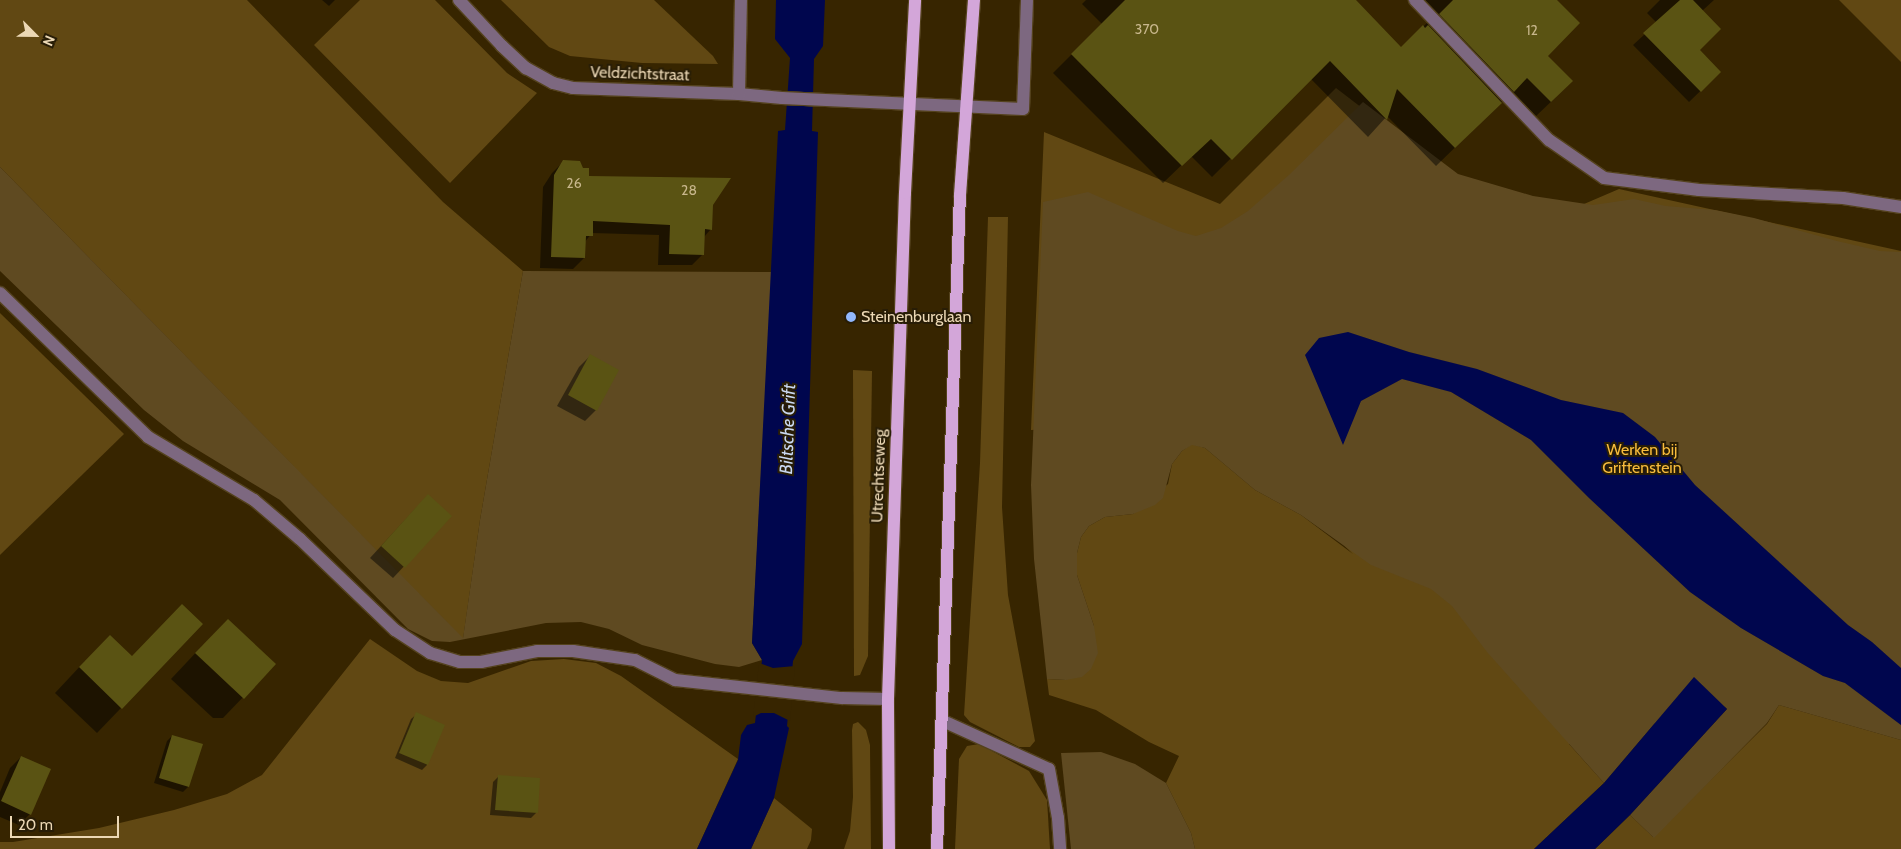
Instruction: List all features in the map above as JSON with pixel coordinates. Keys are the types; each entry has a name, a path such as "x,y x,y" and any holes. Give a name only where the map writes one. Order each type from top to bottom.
{"main road":[{"name":"Utrechtseweg","path":"889,849 888,699 915,0"},
{"path":"937,849 960,195 974,0"}],"street":[{"name":"Veldzichtstraat","path":"459,0 502,46 520,62 553,83 573,88 910,103"},
{"path":"739,94 741,0"},
{"path":"910,103 1023,109 1026,0"},
{"path":"1415,0 1549,140 1604,178 1699,190 1843,198 1901,207"},
{"path":"0,292 148,437 254,500 321,558 395,630 430,653 460,662 481,662 537,651 573,651 635,660 675,680 842,698 888,699"},
{"path":"943,721 1049,769 1058,818 1060,849"}],"green space":[{"path":"0,0 247,0 443,202 523,271 480,520 463,639 0,167"},
{"path":"360,0 435,0 507,73 537,93 450,183 314,45"},
{"path":"501,0 654,0 713,56 718,64 642,63 570,56 549,47"},
{"path":"1839,0 1901,0 1901,62"},
{"name":"Werken bij Griftenstein","path":"1336,88 1452,177 1577,207 1619,189 1901,251 1901,733 1781,693 1569,744 1604,783 1534,849 1195,849 1191,833 1166,783 1179,756 1149,742 1096,710 1049,695 1047,679 1066,680 1094,626 1077,575 1077,553 1081,537 1089,526 1105,517 1133,514 1168,484 1172,464 1182,451 1192,444 1205,448 1255,490 1301,515 1353,554 1214,421 1031,430 1044,132 1220,204"},
{"path":"988,217 1008,217 1002,507 1008,595 1035,741 1030,747 1019,747 970,722 964,715 980,463"},
{"path":"0,313 124,434 0,555"},
{"path":"853,370 872,371 868,656 860,675 854,676"},
{"path":"370,639 417,671 441,681 468,683 531,661 564,659 596,663 621,676 738,759 697,849 0,849 0,842 13,842 99,828 174,810 227,794 262,775"},
{"path":"1779,705 1901,740 1901,849 1595,849 1630,815 1653,837 1767,724"},
{"path":"858,722 866,730 870,745 871,849 844,849 850,831 853,797 852,730 853,724"},
{"path":"979,744 1029,771 1047,800 1050,849 955,849 959,759 967,746"},
{"path":"774,798 812,829 811,840 807,849 751,849"}],"shaded area":[{"name":"Werken bij Griftenstein","path":"1363,102 1458,174 1533,196 1593,205 1634,199 1666,206 1715,210 1754,218 1880,251 1901,252 1901,668 1872,642 1848,625 1695,485 1655,437 1623,413 1561,400 1477,369 1409,352 1348,332 1342,444 1361,401 1402,379 1451,392 1531,440 1589,498 1690,592 1741,628 1823,676 1845,683 1901,725 1901,740 1779,705 1767,723 1654,838 1630,815 1727,709 1694,677 1604,783 1487,652 1452,606 1431,589 1371,565 1301,515 1255,490 1205,448 1192,445 1182,451 1172,464 1163,498 1155,505 1133,514 1105,517 1089,526 1081,537 1077,553 1077,575 1094,626 1098,653 1091,669 1082,677 1066,680 1047,679 1034,559 1031,485 1043,202 1088,192 1178,231 1196,236 1221,228 1248,211 1290,174"},
{"path":"0,167 463,638 480,520 523,271 772,272 752,643 762,660 739,667 715,664 642,645 609,629 581,622 546,623 450,642 432,641 408,629 280,500 183,441 144,410 0,271"},
{"path":"1101,752 1135,764 1166,783 1191,833 1195,849 1071,849 1061,753"}],"water":[{"name":"Biltsche Grift","path":"776,0 825,0 823,46 814,59 812,131 818,132 802,644 793,661 787,726 789,728 774,798 751,849 697,849 738,760 741,735 747,725 755,723 762,660 752,643 778,131 785,130 790,58 775,39"},
{"path":"1348,332 1409,352 1477,369 1561,400 1623,413 1655,437 1695,485 1848,625 1872,642 1901,668 1901,725 1845,683 1823,676 1741,628 1690,592 1589,498 1531,440 1451,392 1402,379 1361,401 1343,445 1305,355 1319,338"},
{"path":"1694,677 1727,709 1630,815 1595,849 1534,849 1604,783"}],"pier":[{"path":"759,663 773,668 795,666 790,721 774,713 761,713 753,717"}],"building":[{"path":"1125,0 1356,0 1401,47 1423,25 1425,28 1428,25 1502,103 1455,148 1397,89 1387,120 1330,61 1232,160 1211,139 1182,166 1071,54"},
{"path":"1453,0 1557,0 1580,23 1548,56 1573,81 1551,102 1527,78 1514,92 1439,14"},
{"path":"1680,0 1693,0 1721,29 1700,50 1721,72 1701,92 1643,33"},
{"path":"563,160 580,161 583,168 589,168 589,176 731,178 713,205 712,230 705,229 704,255 669,254 670,225 593,221 593,236 586,236 585,258 551,257 554,175"},
{"path":"590,354 619,370 597,411 568,395"},
{"path":"428,494 452,516 405,568 381,546"},
{"path":"182,604 203,624 122,709 79,667 110,635 132,656"},
{"path":"228,619 276,664 244,699 195,653"},
{"path":"416,712 445,725 428,765 399,753"},
{"path":"172,735 203,744 189,787 159,778"},
{"path":"21,756 51,769 31,815 1,801"},
{"path":"498,775 540,778 538,813 495,810"}],"place":[{"name":"Steinenburglaan","path":"851,317"}]}
